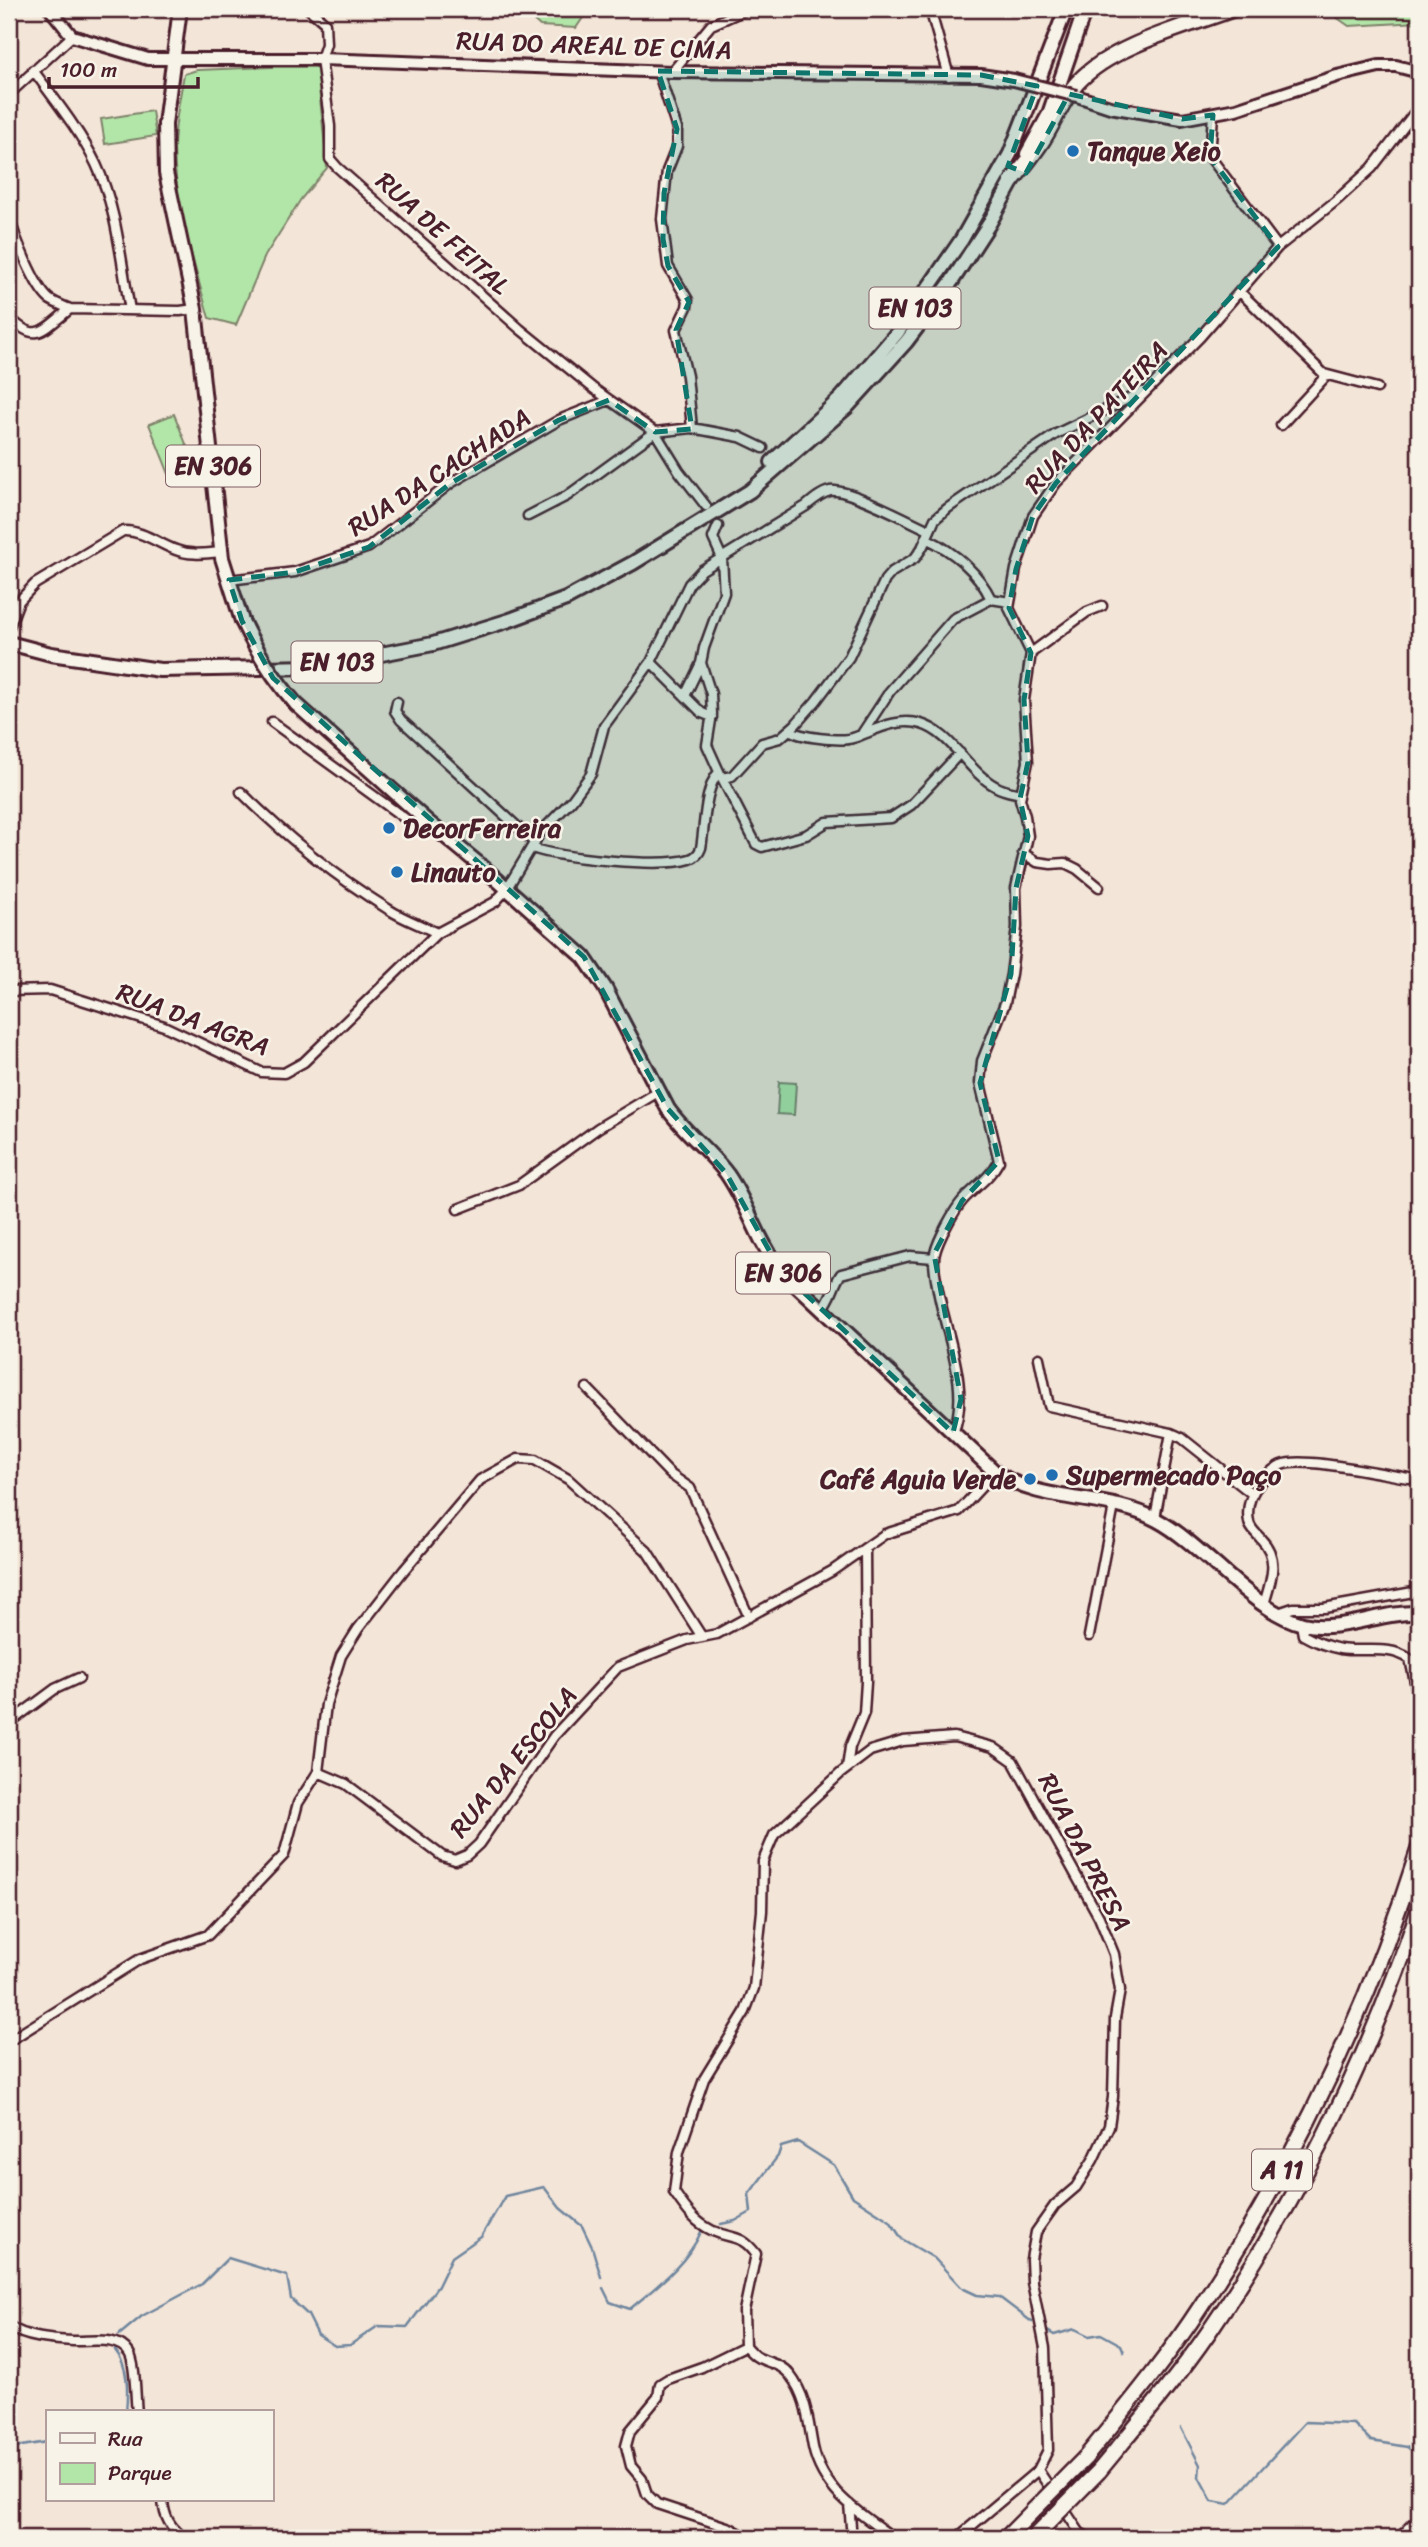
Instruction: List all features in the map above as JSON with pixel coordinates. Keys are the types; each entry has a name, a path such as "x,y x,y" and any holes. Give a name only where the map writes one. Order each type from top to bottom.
{"highway":[{"path":"1012,181 1044,138 1069,94 1093,67 1117,53 1233,9"},
{"name":"A 11","path":"1006,2538 1085,2458 1131,2402 1200,2308 1268,2195 1319,2099 1353,2025 1385,1946 1419,1848"},
{"name":"A 11","path":"1033,2538 1099,2471 1208,2333 1296,2187 1364,2051 1419,1909"}],"main road":[{"path":"50,9 72,36"},
{"name":"EN 306","path":"180,9 165,124 166,173 195,309 222,552 242,621 273,678 296,704 429,824 485,869 584,957 605,988 658,1093 677,1122 726,1173 767,1253 780,1270 995,1472 1025,1488 1114,1506 1155,1518 1264,1604 1301,1624 1332,1625 1378,1616 1419,1613"},
{"name":"EN 103","path":"691,528 746,486 795,442 841,398 897,333 962,239 1010,155 1066,9"},
{"name":"EN 103","path":"9,643 51,654 160,670 314,667 433,644 510,620 566,599 633,563 750,491 847,407 906,342 952,281 989,224 1049,114 1085,9"},
{"name":"RUA DO AREAL DE CIMA","path":"72,36 148,59 321,59 672,72 981,75 1014,80 1110,107 1182,119 1213,115 1337,76 1379,66 1396,66 1419,72"}],"street":[{"name":"RUA DE FEITAL","path":"309,9 325,23 326,44 321,59 330,126 330,159 520,329 609,400"},
{"path":"672,72 711,25 747,9"},
{"path":"930,9 949,76"},
{"path":"9,94 72,36"},
{"path":"33,70 82,140 96,165 109,201 130,310"},
{"path":"658,71 677,129 677,146 667,171 662,229 668,266 688,300 676,330 687,376 692,428"},
{"name":"RUA DA PATEIRA","path":"1010,602 1016,569 1033,516 1056,483 1200,337 1278,247 1338,200 1372,168 1419,107"},
{"path":"1213,115 1210,157 1278,247"},
{"path":"9,217 18,244 42,291 54,302 69,309 195,309"},
{"path":"1240,292 1305,357 1327,375 1377,388"},
{"path":"9,317 27,333 36,333 69,309"},
{"path":"1281,425 1327,375"},
{"path":"397,702 395,711 401,720 534,846 548,854 632,861 671,862 692,858 699,854 701,848 712,780 720,775 732,776 762,743 780,738 790,730 849,657 885,580 892,572 915,558 934,519 1056,434 1148,389"},
{"path":"609,400 655,432 679,471 706,506"},
{"name":"RUA DA CACHADA","path":"229,580 295,572 369,547 451,483 559,421 609,400"},
{"path":"528,516 567,496 655,432 692,428 740,437 762,448"},
{"path":"506,890 540,834 592,774 604,726 651,662 689,584 702,570 821,494 842,492 867,501 927,534 958,556 984,585 991,599"},
{"path":"685,696 701,663 724,593 722,558 713,538 718,526"},
{"path":"9,627 19,601 35,584 123,531 132,530 186,553 222,552"},
{"path":"863,732 877,708 945,627 966,611 991,599 1010,602 1009,608 1031,653 1024,700 1028,762 1021,794 1028,836 1016,888 1017,927 1011,974 1005,1003 982,1061 980,1083 999,1161 993,1173 962,1201 934,1258 961,1399 960,1418 953,1433"},
{"path":"1031,653 1078,618 1101,606"},
{"path":"651,662 702,713 712,717"},
{"path":"701,663 711,694 712,717 707,745 756,844 762,847 806,835 827,822 891,818 911,805 960,753"},
{"path":"272,722 414,825 429,824"},
{"path":"790,730 795,734 807,736 851,739 863,732 889,724 922,724 937,732 995,787 1021,794"},
{"path":"242,792 272,822 356,887 390,911 437,933"},
{"path":"1023,853 1037,862 1065,863 1099,887"},
{"name":"RUA DA AGRA","path":"9,990 50,990 164,1026 261,1072 284,1073 304,1062 437,933 495,902 506,890"},
{"path":"458,1209 519,1185 597,1128 658,1093"},
{"path":"822,1309 829,1302 836,1280 841,1274 910,1256 934,1258"},
{"path":"1039,1358 1049,1406 1171,1433 1182,1438 1251,1493"},
{"path":"587,1388 670,1474 690,1488 749,1617"},
{"path":"1155,1518 1171,1433"},
{"path":"9,2041 140,1959 208,1935 284,1855 298,1803 318,1772 326,1704 341,1656 358,1629 459,1502 481,1480 518,1459 534,1460 568,1479 647,1551 702,1637"},
{"path":"1264,1604 1273,1569 1271,1553 1248,1521 1251,1493 1269,1473 1289,1463 1333,1465 1409,1478"},
{"name":"RUA DA ESCOLA","path":"318,1772 346,1784 442,1856 455,1860 467,1855 479,1844 554,1736 618,1667 646,1654 717,1634 832,1571 885,1534 959,1511 995,1472"},
{"path":"1089,1636 1114,1506"},
{"path":"847,1768 849,1747 864,1713 865,1549"},
{"path":"1278,1613 1293,1608 1324,1608 1419,1591"},
{"path":"1301,1624 1303,1635 1317,1643 1341,1649 1382,1649 1399,1652 1410,1659 1417,1692"},
{"path":"9,1723 55,1689 79,1678"},
{"name":"RUA DA PRESA","path":"745,2346 744,2311 756,2254 747,2241 713,2230 691,2217 674,2192 679,2152 704,2079 745,2012 754,1988 762,1911 763,1861 774,1835 847,1768 870,1751 902,1741 954,1737 993,1747 1013,1761 1099,1917 1114,1954 1120,1990 1115,2018 1113,2097 1109,2126 1093,2160 1076,2187 1055,2205 1036,2232 1031,2259 1032,2282 1045,2348 1048,2405 1048,2450 1038,2470"},
{"path":"9,2326 16,2331 39,2336 72,2341 107,2340 125,2347 131,2355 137,2410"},
{"path":"748,2538 738,2536 730,2528 657,2504 647,2494 642,2479 631,2466 626,2446 630,2431 659,2397 660,2384 745,2346 756,2357 788,2372 801,2391 810,2420 814,2449 835,2493 894,2538"},
{"path":"957,2538 1038,2470 1080,2533 1089,2538"},
{"path":"163,2502 164,2513 172,2529 184,2538"},
{"path":"849,2504 852,2538"},
{"path":"1399,2538 1419,2518"}],"highlighted area":[{"path":"658,71 981,75 1037,86 1008,166 1026,173 1069,94 1182,119 1213,115 1210,157 1278,247 1056,483 1033,516 1016,569 1009,608 1031,653 1024,700 1028,762 1020,799 1028,836 1016,888 1011,974 980,1083 999,1161 962,1201 934,1254 961,1399 953,1433 780,1270 726,1173 668,1109 584,957 273,678 242,621 229,580 295,572 369,547 451,483 559,420 609,400 655,432 692,429 676,330 689,302 668,266 663,239 664,193 677,129"}],"green space":[{"path":"521,9 589,9 576,28 540,26"},
{"path":"1340,9 1419,9 1419,22 1349,26 1336,17"},
{"path":"317,67 327,168 301,199 265,256 236,325 209,318 186,234 178,192 174,149 176,121 184,74 197,70"},
{"path":"152,111 156,136 105,144 101,119"},
{"path":"174,414 194,464 169,474 149,424"},
{"path":"779,1082 796,1083 794,1115 777,1114"}],"waterway":[{"path":"721,2224 735,2221 751,2212 749,2194 778,2156 781,2147 798,2142 834,2165 853,2197 890,2221 902,2239 934,2258 962,2288 977,2295 999,2297 1032,2322"},
{"path":"119,2335 142,2316 202,2284 228,2258 287,2276 291,2299 308,2315 318,2335 335,2346 350,2345 378,2326 407,2327 438,2286 452,2257 481,2237 505,2196 544,2187 560,2208 582,2226 601,2277"},
{"path":"603,2288 610,2302 630,2309 679,2265 701,2232"},
{"path":"1046,2330 1054,2335 1075,2329 1089,2336 1101,2334 1121,2345 1124,2352"},
{"path":"115,2350 125,2372 126,2410"},
{"path":"1181,2428 1200,2465 1199,2477 1212,2501 1229,2504 1305,2422 1354,2424 1371,2441 1407,2447 1419,2456"},
{"path":"9,2448 46,2442"}],"place":[{"name":"Tanque Xeio","path":"1073,151"},
{"name":"DecorFerreira","path":"389,828"},
{"name":"Linauto","path":"397,872"},
{"name":"Supermecado Paço","path":"1052,1475"},
{"name":"Café Aguia Verde","path":"1030,1479"}]}
